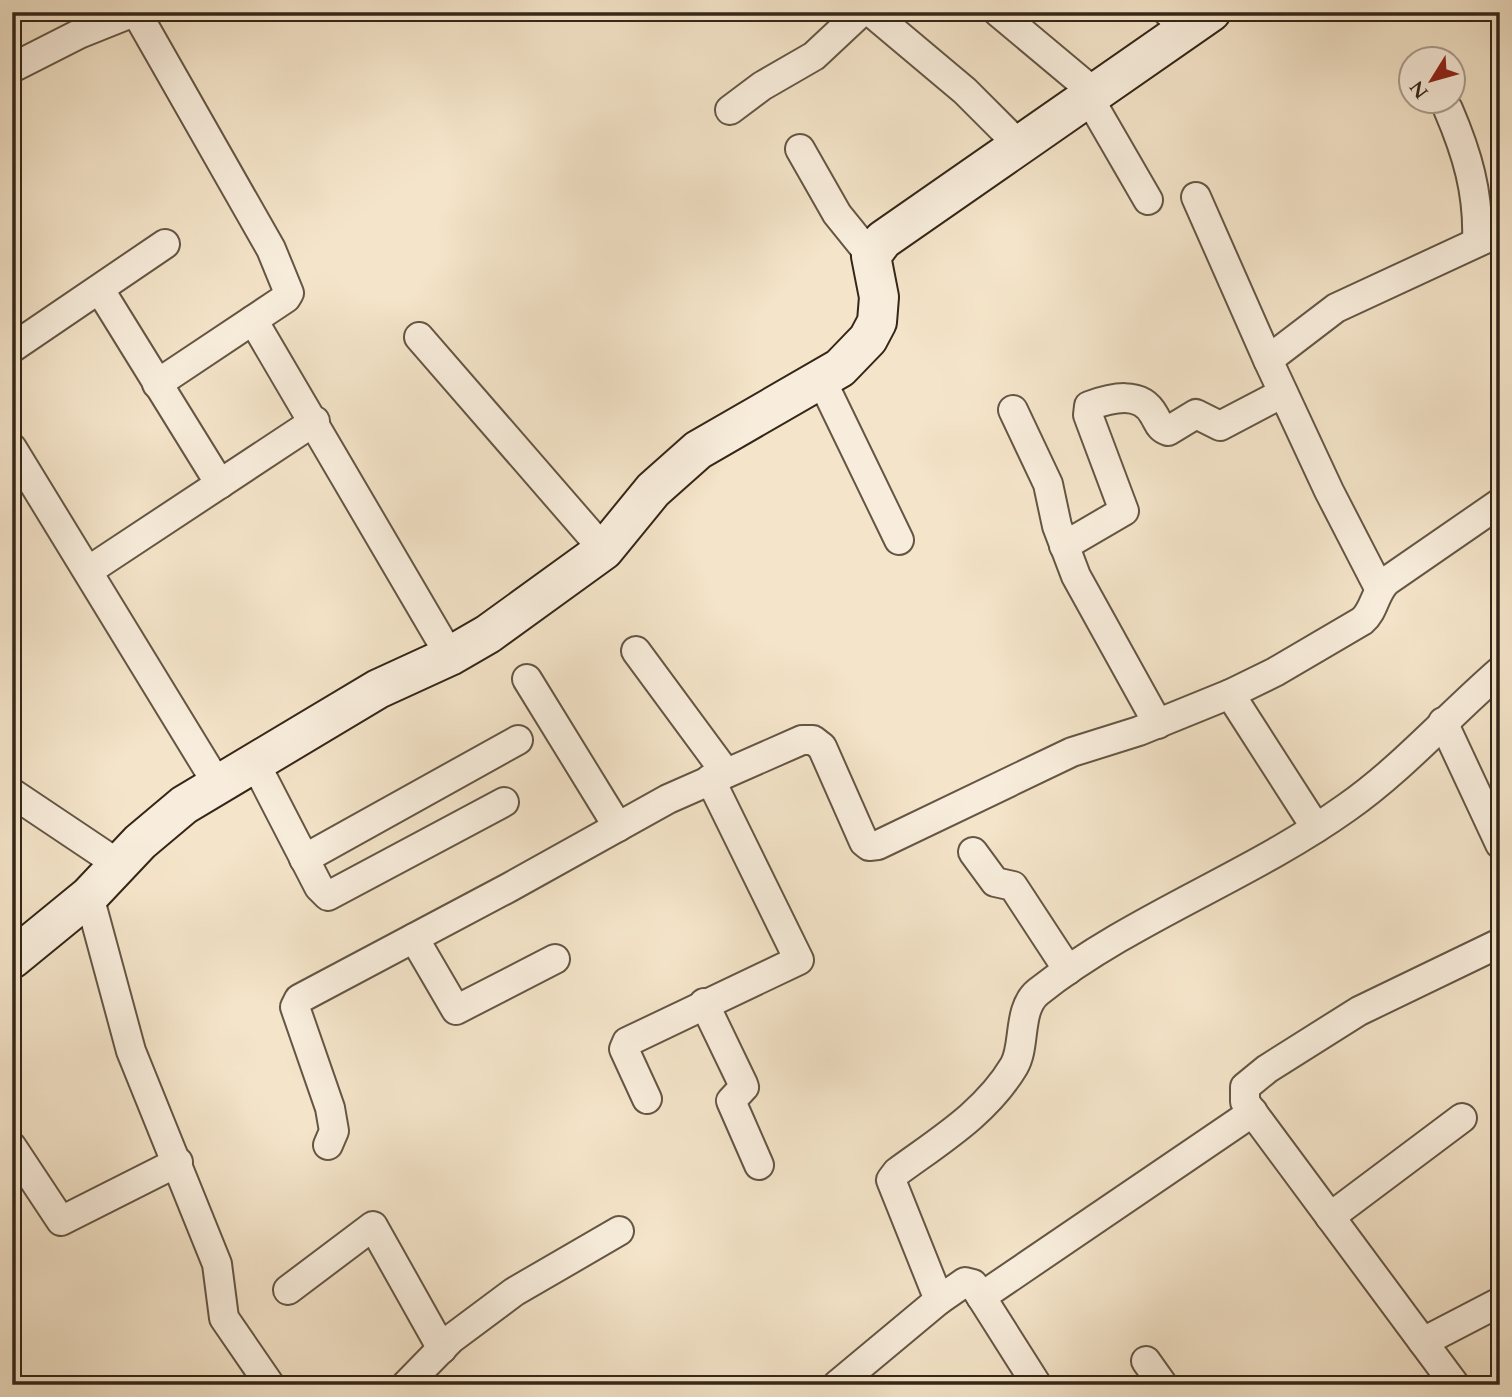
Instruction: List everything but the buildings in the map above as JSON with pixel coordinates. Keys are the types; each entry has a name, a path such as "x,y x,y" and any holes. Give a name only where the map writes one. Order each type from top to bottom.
{"street":[{"path":"12,68 79,34 135,12 271,249 288,285 286,298 157,384"},
{"path":"730,110 762,86 814,56 861,12"},
{"path":"871,12 965,91 1020,146"},
{"path":"998,12 1092,96 1148,200"},
{"path":"871,256 883,240 1092,96 1189,18"},
{"path":"1268,360 1336,308 1489,237 1479,211 1472,174 1451,116"},
{"path":"13,957 89,896 162,822 218,785 256,765 378,689 450,656 499,627 604,550 653,489 698,450 822,380 857,352 877,322 879,297 871,256 837,214 800,149"},
{"path":"1196,197 1283,393 1379,587"},
{"path":"12,348 165,244"},
{"path":"100,290 220,484"},
{"path":"253,320 315,421 450,656"},
{"path":"419,337 604,550"},
{"path":"822,380 899,540"},
{"path":"1064,546 1124,511 1088,415 1090,406 1131,397 1144,403 1160,427 1168,431 1196,414 1220,426 1283,393"},
{"path":"1013,410 1048,484 1064,546 1076,576 1158,724"},
{"path":"88,571 315,421"},
{"path":"12,448 218,785"},
{"path":"328,1145 334,1131 330,1108 296,1003 667,799 802,740 813,740 822,747 864,842 869,846 878,845 1072,752 1158,724 1275,672 1362,621 1370,611 1379,587 1500,503"},
{"path":"636,651 718,776 799,960 704,1003 624,1045 647,1099"},
{"path":"939,1300 891,1180 897,1172 977,1113 1015,1064 1020,1035 1034,995 1068,970 1347,808 1500,671"},
{"path":"527,680 618,827"},
{"path":"1230,694 1316,828"},
{"path":"1443,722 1500,844"},
{"path":"304,859 517,740"},
{"path":"256,765 319,887 328,896 504,802"},
{"path":"12,793 54,818 118,864"},
{"path":"972,852 995,882 1013,886 1068,970"},
{"path":"89,896 131,1051 178,1161 216,1264 224,1318 270,1385"},
{"path":"414,939 456,1010 555,959"},
{"path":"1455,1385 1245,1102 1245,1087 1267,1069 1359,1011 1500,943"},
{"path":"704,1003 743,1083 744,1087 731,1101 759,1166"},
{"path":"981,1297 1253,1112"},
{"path":"1330,1217 1461,1118"},
{"path":"12,1147 61,1221 178,1161"},
{"path":"288,1290 373,1226 442,1349"},
{"path":"406,1385 442,1349 514,1292 619,1231"},
{"path":"837,1385 939,1300 969,1281 1037,1385"},
{"path":"1423,1342 1500,1302"},
{"path":"1146,1361 1163,1385"}]}
